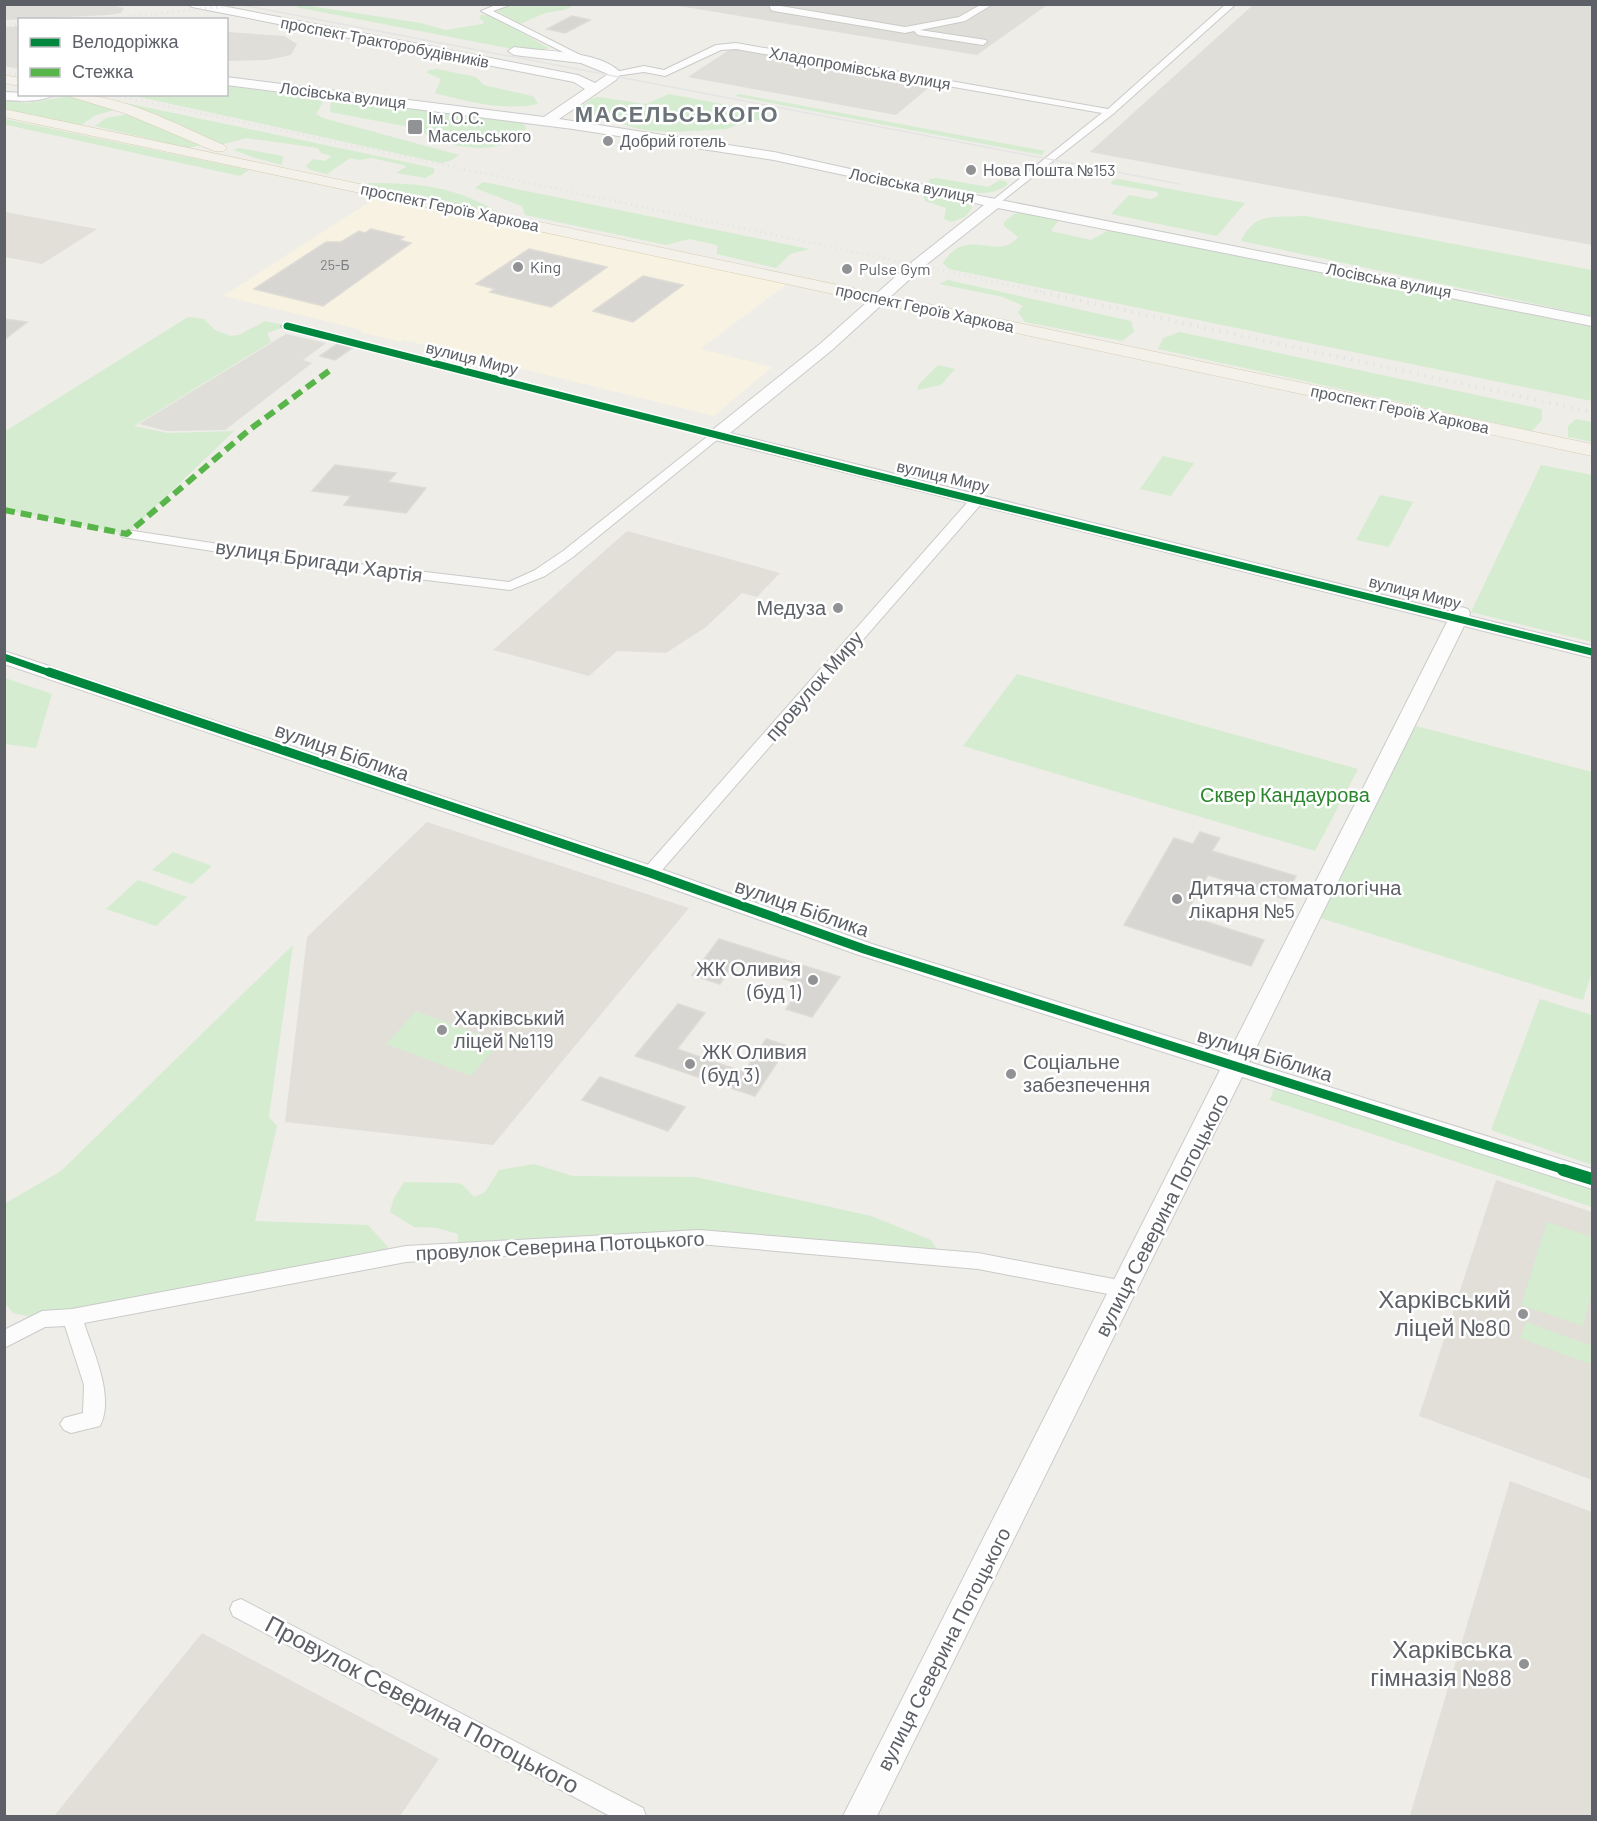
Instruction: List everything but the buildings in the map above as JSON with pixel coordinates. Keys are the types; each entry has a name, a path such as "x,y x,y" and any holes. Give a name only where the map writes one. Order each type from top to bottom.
{"main road":[{"name":"проспект Героїв Харкова","path":"83,96 129,110 257,166"},
{"path":"91,131 90,124 98,117 129,110"},
{"name":"проспект Героїв Харкова","path":"4,113 1593,450"},
{"path":"171,149 197,149 205,142"}],"street":[{"name":"проспект Тракторобудівників","path":"192,4 578,79 590,85 592,90"},
{"path":"509,4 485,11 588,61"},
{"path":"773,4 774,8 982,42"},
{"path":"904,30 962,19 988,4"},
{"path":"717,435 826,347 879,298 1110,112 1232,4"},
{"name":"Хладопромівська вулиця","path":"548,121 615,73 644,69 665,73 719,47 736,46 1110,112"},
{"path":"535,55 555,52 560,48"},
{"path":"500,49 588,61 605,65 615,73"},
{"name":"Лосівська вулиця","path":"228,81 548,121 774,156 1593,321"},
{"path":"4,96 43,96"},
{"name":"вулиця Миру","path":"287,326 717,435 1460,616 1593,652"},
{"name":"вулиця Бригади Хартія","path":"128,534 309,562 510,586 519,584 567,555 620,510 717,435"},
{"name":"провулок Миру","path":"650,873 978,499"},
{"name":"вулиця Северина Потоцького","path":"860,1816 1460,616"},
{"name":"вулиця Біблика","path":"4,657 650,873 864,949 1593,1179"},
{"name":"провулок Северина Потоцького","path":"4,1340 42,1318 72,1317 406,1254 699,1237 978,1260 1124,1289"},
{"path":"71,1424 93,1420 94,1385 72,1317"},
{"name":"Провулок Северина Потоцького","path":"241,1609 634,1816"}],"shaded area":[{"path":"107,4 124,8 121,13 108,15 5,20 5,5"},
{"path":"1254,4 1592,5 1592,245 1090,152"},
{"path":"673,5 1047,5 977,55"},
{"path":"18,26 18,69 4,66 5,27"},
{"path":"228,32 284,36 297,44 291,55 267,60 228,61"},
{"path":"732,48 933,84 896,115 688,77"},
{"path":"380,195 787,284 700,349 772,367 714,416 404,340 401,342 360,332 362,330 223,296"},
{"path":"4,212 97,229 42,264 5,257"},
{"path":"286,334 326,343 303,360 312,363 225,430 167,431 139,424"},
{"path":"627,531 780,573 757,597 742,593 706,627 666,653 617,651 589,676 493,650"},
{"name":"Харківський ліцей №119","path":"427,822 689,908 493,1145 285,1122 307,937"},
{"name":"Харківський ліцей №80","path":"1496,1180 1592,1212 1592,1480 1419,1416"},
{"name":"Харківська гімназія №88","path":"1510,1481 1592,1512 1592,1816 1410,1815"},
{"path":"202,1633 439,1759 400,1816 54,1816"}],"green space":[{"path":"304,5 421,23 445,30 483,24 484,22 479,18 481,15 491,15 549,48 534,53 295,7"},
{"path":"520,5 575,5 564,10 545,13 520,24 494,9"},
{"path":"437,69 476,77 484,85 534,97 538,104 499,106 435,93 441,79 427,73 429,70"},
{"path":"228,86 321,98 324,100 316,114 323,118 459,155 450,161 441,163 135,96 228,96"},
{"path":"669,94 769,113 752,122 727,129 669,132 638,129 618,119 577,113 577,110 591,99 598,97 646,104"},
{"path":"739,94 1045,151 1042,155 735,96"},
{"path":"69,96 118,109 96,115 81,125 5,109 4,100 28,103"},
{"path":"337,99 520,122 526,126 525,130 500,145 488,148 467,147 444,142 425,134 420,129 330,112 331,102"},
{"path":"112,100 434,168 434,173 425,178 396,173 407,166 372,158 359,160 350,158 327,174 310,170 306,166 313,159 325,161 332,156 321,153 318,148 246,138 220,145"},
{"path":"129,114 201,145 188,148 95,126 106,118"},
{"path":"5,119 249,170 240,176 7,125 5,127"},
{"path":"239,148 283,156 282,165 234,150"},
{"path":"937,178 988,187 1000,180 1007,182 1007,185 989,192 969,192 928,183 930,179"},
{"path":"1118,179 1245,203 1217,236 1111,214 1129,195 1150,199 1158,196 1157,192 1111,184 1112,181"},
{"path":"483,182 809,249 790,254 776,268 717,254 717,245 689,239 666,245 525,215 522,206 475,188"},
{"path":"369,183 421,185 436,188 467,197 499,213 367,185"},
{"path":"922,191 966,200 971,203 972,208 965,217 951,222 944,219 946,208 925,201"},
{"path":"1025,211 1053,217 1058,221 1051,231 1091,240 1113,228 1592,327 1592,401 949,269 943,263 952,252 962,246 972,244 1001,247 1010,244 1018,237 1004,226 1004,222 1014,214"},
{"path":"1306,216 1592,270 1592,316 1241,241 1253,224 1260,220"},
{"path":"948,280 1131,321 1134,332 1122,341 1025,322 1018,312 1023,306 1003,297 939,284"},
{"path":"188,317 204,319 215,330 231,336 239,335 265,321 287,326 267,333 271,342 134,426 168,433 234,431 127,534 5,510 4,432"},
{"path":"1180,332 1542,409 1542,420 1532,431 1158,349 1163,338"},
{"path":"938,365 955,369 941,385 917,390 919,384"},
{"path":"1576,419 1592,422 1592,442 1568,437 1568,426"},
{"path":"1163,456 1194,463 1171,496 1140,489"},
{"path":"1541,465 1592,475 1592,642 1471,612"},
{"path":"1380,495 1413,502 1389,547 1356,540"},
{"name":"Сквер Кандаурова","path":"1017,674 1358,769 1315,851 963,746"},
{"path":"5,678 52,694 36,748 5,744"},
{"path":"1416,726 1592,772 1592,972 1583,1000 1317,917"},
{"path":"173,852 212,866 192,884 152,870"},
{"path":"138,880 187,897 156,926 106,909"},
{"path":"293,945 269,1117 277,1126 255,1221 368,1225 396,1256 42,1319 13,1313 5,1303 4,1204 61,1171"},
{"path":"1540,999 1592,1015 1592,1165 1491,1130"},
{"path":"416,1011 500,1042 471,1076 386,1044"},
{"path":"1275,1085 1592,1190 1592,1207 1270,1100"},
{"path":"534,1164 573,1176 696,1177 871,1216 931,1240 942,1257 699,1237 458,1251 458,1234 437,1228 414,1227 390,1212 394,1198 404,1182 457,1183 463,1185 474,1197 485,1192 499,1170"},
{"path":"1547,1222 1592,1237 1592,1291 1583,1326 1521,1305"},
{"path":"1526,1322 1592,1346 1590,1364 1520,1338"}],"tram line":[{"path":"237,4 1179,184"}],"railway":[{"path":"115,18 248,4"},
{"path":"4,25 18,24"},
{"path":"4,72 18,75"},
{"path":"118,96 1043,292"},
{"path":"1036,291 1592,412"}],"marked path":[{"path":"4,510 127,534 249,430 333,368"}],"cycle path":[{"path":"287,326 859,471 1592,652"},
{"path":"4,657 650,873 864,949 1592,1179"}],"place":[{"name":"Ім. О.С. Масельського","path":"415,127"},
{"name":"Добрий готель","path":"608,141"},
{"name":"Нова Пошта №153","path":"971,170"},
{"name":"King","path":"518,267"},
{"name":"Pulse Gym","path":"847,269"},
{"name":"Медуза","path":"838,608"},
{"name":"Дитяча стоматологiчна лiкарня №5","path":"1177,899"},
{"name":"ЖК Оливия (буд 1)","path":"813,980"},
{"name":"Харківський ліцей №119","path":"442,1030"},
{"name":"ЖК Оливия (буд 3)","path":"690,1064"},
{"name":"Соціальне забезпечення","path":"1011,1074"},
{"name":"Харківський ліцей №80","path":"1523,1314"},
{"name":"Харківська гімназія №88","path":"1524,1664"}],"district":[{"name":"МАСЕЛЬСЬКОГО","path":"677,114"}]}
